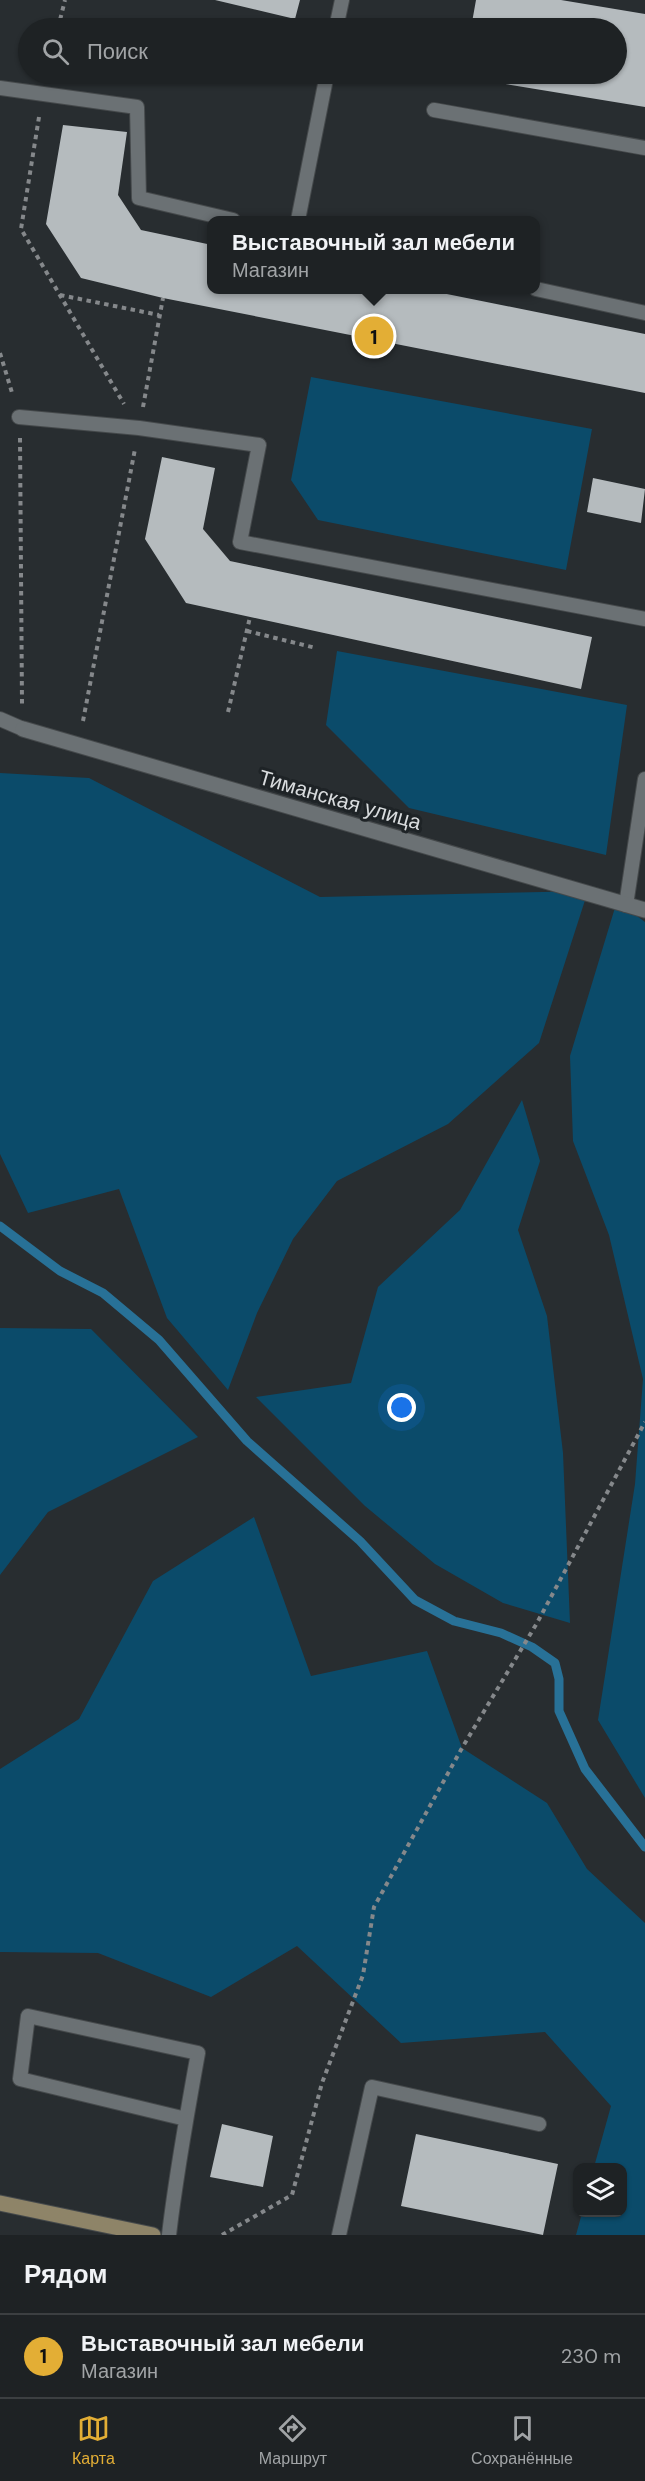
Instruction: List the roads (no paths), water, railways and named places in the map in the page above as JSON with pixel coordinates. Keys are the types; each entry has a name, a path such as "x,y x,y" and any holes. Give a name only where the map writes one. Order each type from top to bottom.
{"main road":[{"path":"0,2203 153,2235"}],"street":[{"name":"Тиманская улица","path":"23,729 645,910"}],"lane":[{"path":"338,18 342,0"},
{"path":"299,216 325,84"},
{"path":"0,88 137,107 139,198 216,216"},
{"path":"434,110 645,148"},
{"path":"540,290 645,313"},
{"path":"19,417 139,428 259,445 240,542 645,619"},
{"path":"0,719 23,729"},
{"path":"626,905 645,779"},
{"path":"169,2235 198,2053 28,2016 20,2079 186,2118"},
{"path":"339,2235 372,2087 538,2124"}],"waterway":[{"path":"0,1226 60,1271 103,1293 159,1340 247,1441 360,1541 415,1600 454,1621 501,1633 532,1647 555,1663 559,1679 559,1711 585,1769 645,1847"}],"place":[{"name":"Выставочный зал мебели","path":"374,336"}]}
